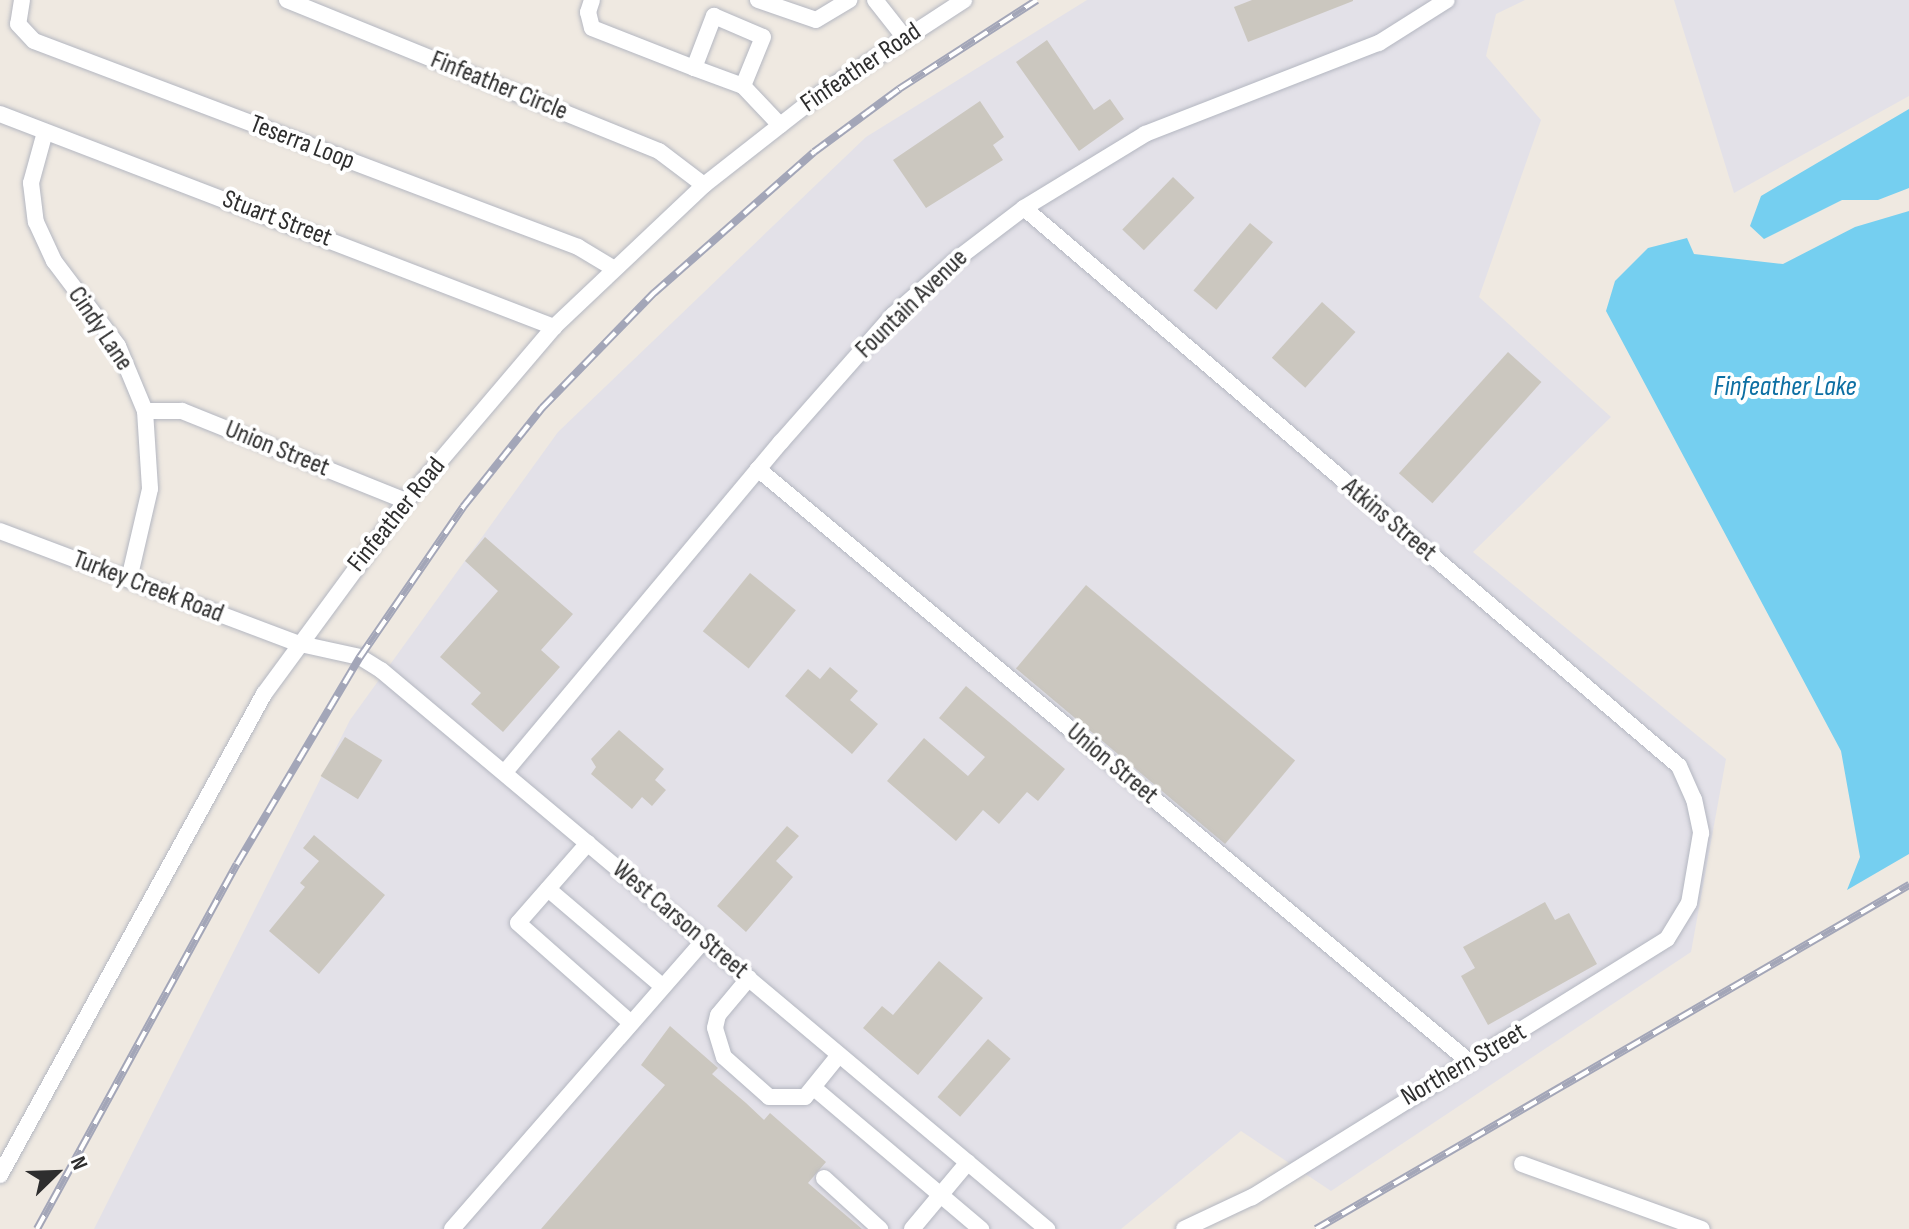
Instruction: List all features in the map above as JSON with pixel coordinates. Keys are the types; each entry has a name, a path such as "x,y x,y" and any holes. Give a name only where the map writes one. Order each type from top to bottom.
{"street":[{"name":"Teserra Loop","path":"22,0 18,24 34,41 578,247 613,268"},
{"name":"Finfeather Circle","path":"287,0 659,151 704,185"},
{"path":"592,0 592,28 743,86 780,125"},
{"path":"758,0 816,20 849,0"},
{"name":"Finfeather Road","path":"0,1175 296,643 406,501 554,327 704,185 780,125 964,0"},
{"name":"Fountain Avenue","path":"505,772 758,469 893,315 1024,208 1145,134 1379,43 1447,0"},
{"path":"881,1 905,38"},
{"path":"694,68 714,16 763,37 743,86"},
{"name":"Stuart Street","path":"0,114 554,327"},
{"name":"Cindy Lane","path":"45,132 31,183 36,222 54,261 118,346 145,411 150,489 129,579"},
{"name":"Atkins Street","path":"1024,208 1679,766 1694,799 1701,833 1699,862"},
{"name":"Union Street","path":"145,411 182,411 406,501"},
{"name":"Union Street","path":"758,469 1466,1059"},
{"name":"Turkey Creek Road","path":"0,531 296,643"},
{"name":"West Carson Street","path":"296,643 360,657 505,772 1047,1229"},
{"path":"588,843 518,923 630,1022"},
{"name":"Northern Street","path":"1184,1229 1252,1197 1466,1059 1537,1023 1667,939 1689,903 1699,862"},
{"path":"548,889 662,986"},
{"path":"452,1229 704,940"},
{"path":"749,978 718,1015 715,1028 724,1057 779,1101 805,1097 839,1055"},
{"path":"814,1088 981,1229"},
{"path":"920,1226 968,1162"},
{"path":"1522,1164 1702,1229"},
{"path":"824,1178 880,1229"}],"shaded area":[{"path":"1087,0 1525,0 1496,14 1486,56 1541,120 1479,297 1611,417 1473,552 1726,759 1691,952 1331,1191 1241,1131 1121,1229 94,1229 350,720 558,432 866,137"},
{"path":"1674,0 1909,0 1909,96 1734,193"}],"water":[{"path":"1909,109 1909,188 1878,200 1842,200 1764,239 1750,226 1761,196"},
{"name":"Finfeather Lake","path":"1909,211 1909,854 1847,890 1860,857 1841,751 1606,311 1615,281 1648,248 1687,238 1694,254 1783,264 1855,227"}],"building":[{"path":"1252,0 1353,1 1248,42 1234,7"},
{"path":"1047,40 1094,110 1110,99 1124,119 1079,151 1016,62"},
{"path":"980,101 1004,137 993,145 1003,160 926,208 893,160"},
{"path":"1173,177 1195,198 1144,250 1122,230"},
{"path":"1250,223 1273,242 1216,310 1193,290"},
{"path":"1322,302 1355,332 1305,388 1272,358"},
{"path":"1508,352 1541,382 1432,503 1399,473"},
{"path":"485,537 573,614 541,650 560,667 503,732 471,704 481,693 440,657 498,591 465,561"},
{"path":"750,573 796,610 749,668 703,631"},
{"path":"1086,585 1295,760 1225,844 1016,668"},
{"path":"830,667 858,691 850,700 878,724 852,754 785,696 808,669 820,679"},
{"path":"966,686 1065,769 1038,801 1027,792 999,824 983,810 956,841 887,781 924,738 968,776 985,757 939,718"},
{"path":"619,730 664,769 655,780 666,790 652,806 642,797 632,809 591,774 596,767 591,759"},
{"path":"345,737 382,760 358,799 321,776"},
{"path":"787,826 799,836 776,861 793,877 746,932 717,906"},
{"path":"314,835 385,895 319,974 269,931 305,887 300,883 319,861 303,848"},
{"path":"1545,902 1555,920 1569,913 1597,964 1488,1025 1461,976 1475,968 1463,947"},
{"path":"939,961 983,998 918,1075 863,1028 882,1006 893,1015"},
{"path":"670,1026 718,1068 712,1074 764,1120 770,1113 826,1162 808,1183 862,1229 541,1229 665,1085 641,1065"},
{"path":"988,1039 1011,1059 960,1117 937,1097"}],"railway":[{"path":"37,1229 237,864 360,657 463,507 542,408 654,293 814,152 899,89 1037,0"},
{"path":"1316,1229 1909,885"}]}
